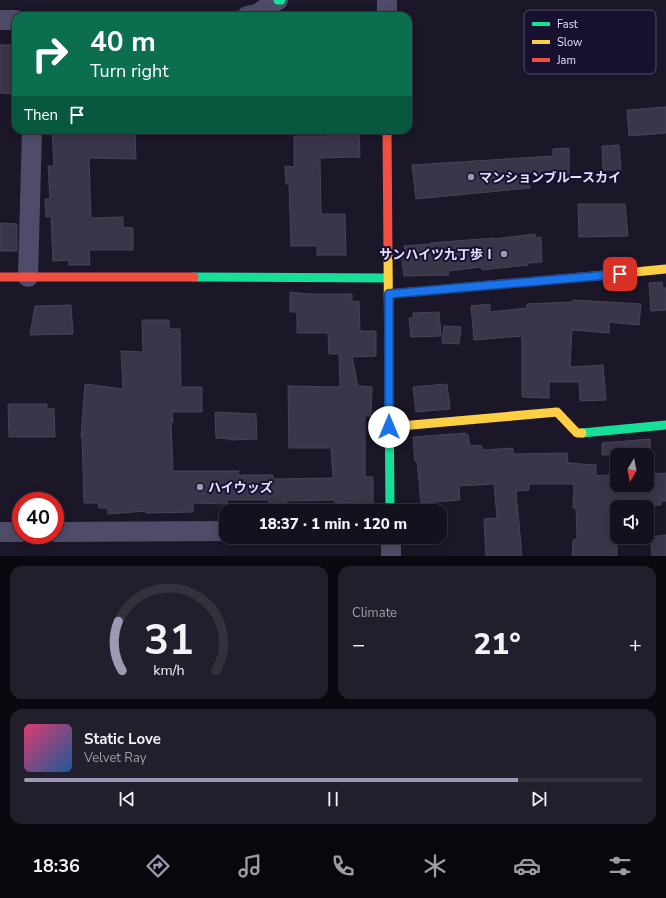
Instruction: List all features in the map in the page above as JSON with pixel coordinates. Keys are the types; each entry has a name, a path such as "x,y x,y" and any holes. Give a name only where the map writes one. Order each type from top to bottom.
{"street":[{"path":"260,12 279,0"},
{"path":"387,0 387,12"},
{"path":"0,20 12,20"},
{"path":"28,277 32,134"},
{"path":"387,134 390,504"},
{"path":"389,294 666,269"},
{"path":"0,277 388,278"},
{"path":"389,427 558,412 576,433 666,425"},
{"path":"64,532 219,531"},
{"path":"0,532 12,532"},
{"path":"391,544 391,556"}],"building":[{"path":"0,45 12,45 12,94 0,93"},
{"path":"666,107 666,133 629,136 627,110"},
{"path":"52,134 135,134 136,159 89,158 91,218 123,217 123,227 133,228 133,250 89,250 90,265 69,265 69,260 53,261 51,216 46,217 45,199 50,199 48,166 54,166"},
{"path":"327,134 359,134 360,157 320,158 321,214 345,214 346,255 317,255 317,246 291,246 289,184 286,184 285,166 294,167 294,136 327,136"},
{"path":"619,145 621,170 603,170 602,146"},
{"name":"マンションブルースカイ","path":"569,148 569,174 528,173 530,188 416,199 412,165 553,156 553,149"},
{"path":"578,204 625,204 628,236 579,237"},
{"path":"0,223 17,224 17,251 0,251"},
{"path":"535,234 536,238 541,237 542,262 482,270 481,267 448,271 449,275 404,276 401,252 406,252 404,246 494,239"},
{"path":"662,282 663,288 666,288 666,310 651,311 649,283"},
{"path":"290,292 309,294 352,294 352,302 359,301 360,331 376,331 376,356 352,357 358,386 372,387 371,416 365,416 365,477 373,477 373,504 334,502 334,500 286,501 286,504 269,504 269,500 227,500 227,504 193,503 193,512 146,513 146,511 108,514 108,508 99,508 98,503 84,503 81,437 85,384 123,389 121,351 143,352 142,320 169,320 169,329 180,329 181,387 202,387 202,412 172,412 173,471 239,471 238,475 273,475 273,479 333,478 331,448 289,448 288,386 340,387 339,354 329,354 328,333 297,333 297,312 290,312"},
{"path":"573,300 641,304 639,325 609,322 609,333 572,330 570,367 603,365 606,400 580,401 579,382 549,382 549,398 522,397 522,336 474,340 471,306 490,304 490,312 527,308 527,304 573,302"},
{"path":"71,305 73,334 30,335 35,306"},
{"path":"439,312 441,336 411,337 409,318 413,318 413,313"},
{"path":"444,326 461,327 459,344 442,343"},
{"path":"447,384 450,409 416,412 413,387"},
{"path":"8,404 47,404 47,409 54,408 55,437 9,437"},
{"path":"215,412 256,414 257,439 230,440 216,438"},
{"path":"465,433 468,435 470,446 481,445 483,450 513,448 513,454 567,453 568,463 596,465 596,476 610,475 610,492 654,492 654,474 666,473 666,501 661,501 661,505 654,505 654,500 610,500 610,544 617,544 617,556 572,556 573,540 577,539 576,508 573,508 574,484 529,484 529,490 516,491 522,556 486,556 484,519 497,518 494,484 459,486 460,500 421,503 413,437"},
{"path":"650,439 651,448 610,448 610,455 602,455 602,443"},
{"path":"666,535 666,556 652,556 651,544 654,544 654,536"}],"traffic: fast":[{"path":"194,277 388,278"},
{"path":"389,388 390,504"},
{"path":"582,433 666,425"}],"traffic: slow":[{"path":"388,254 389,388"},
{"path":"593,276 666,269"},
{"path":"389,427 557,412 577,433 582,433"}],"traffic: jam":[{"path":"387,134 388,254"},
{"path":"389,294 593,276"},
{"path":"0,277 194,277"}],"place":[{"name":"マンションブルースカイ","path":"471,177"},
{"name":"サンハイツ九丁歩Ⅰ","path":"504,254"},
{"name":"ハイウッズ","path":"200,487"}],"route":[{"path":"389,427 389,294 620,274"}]}
